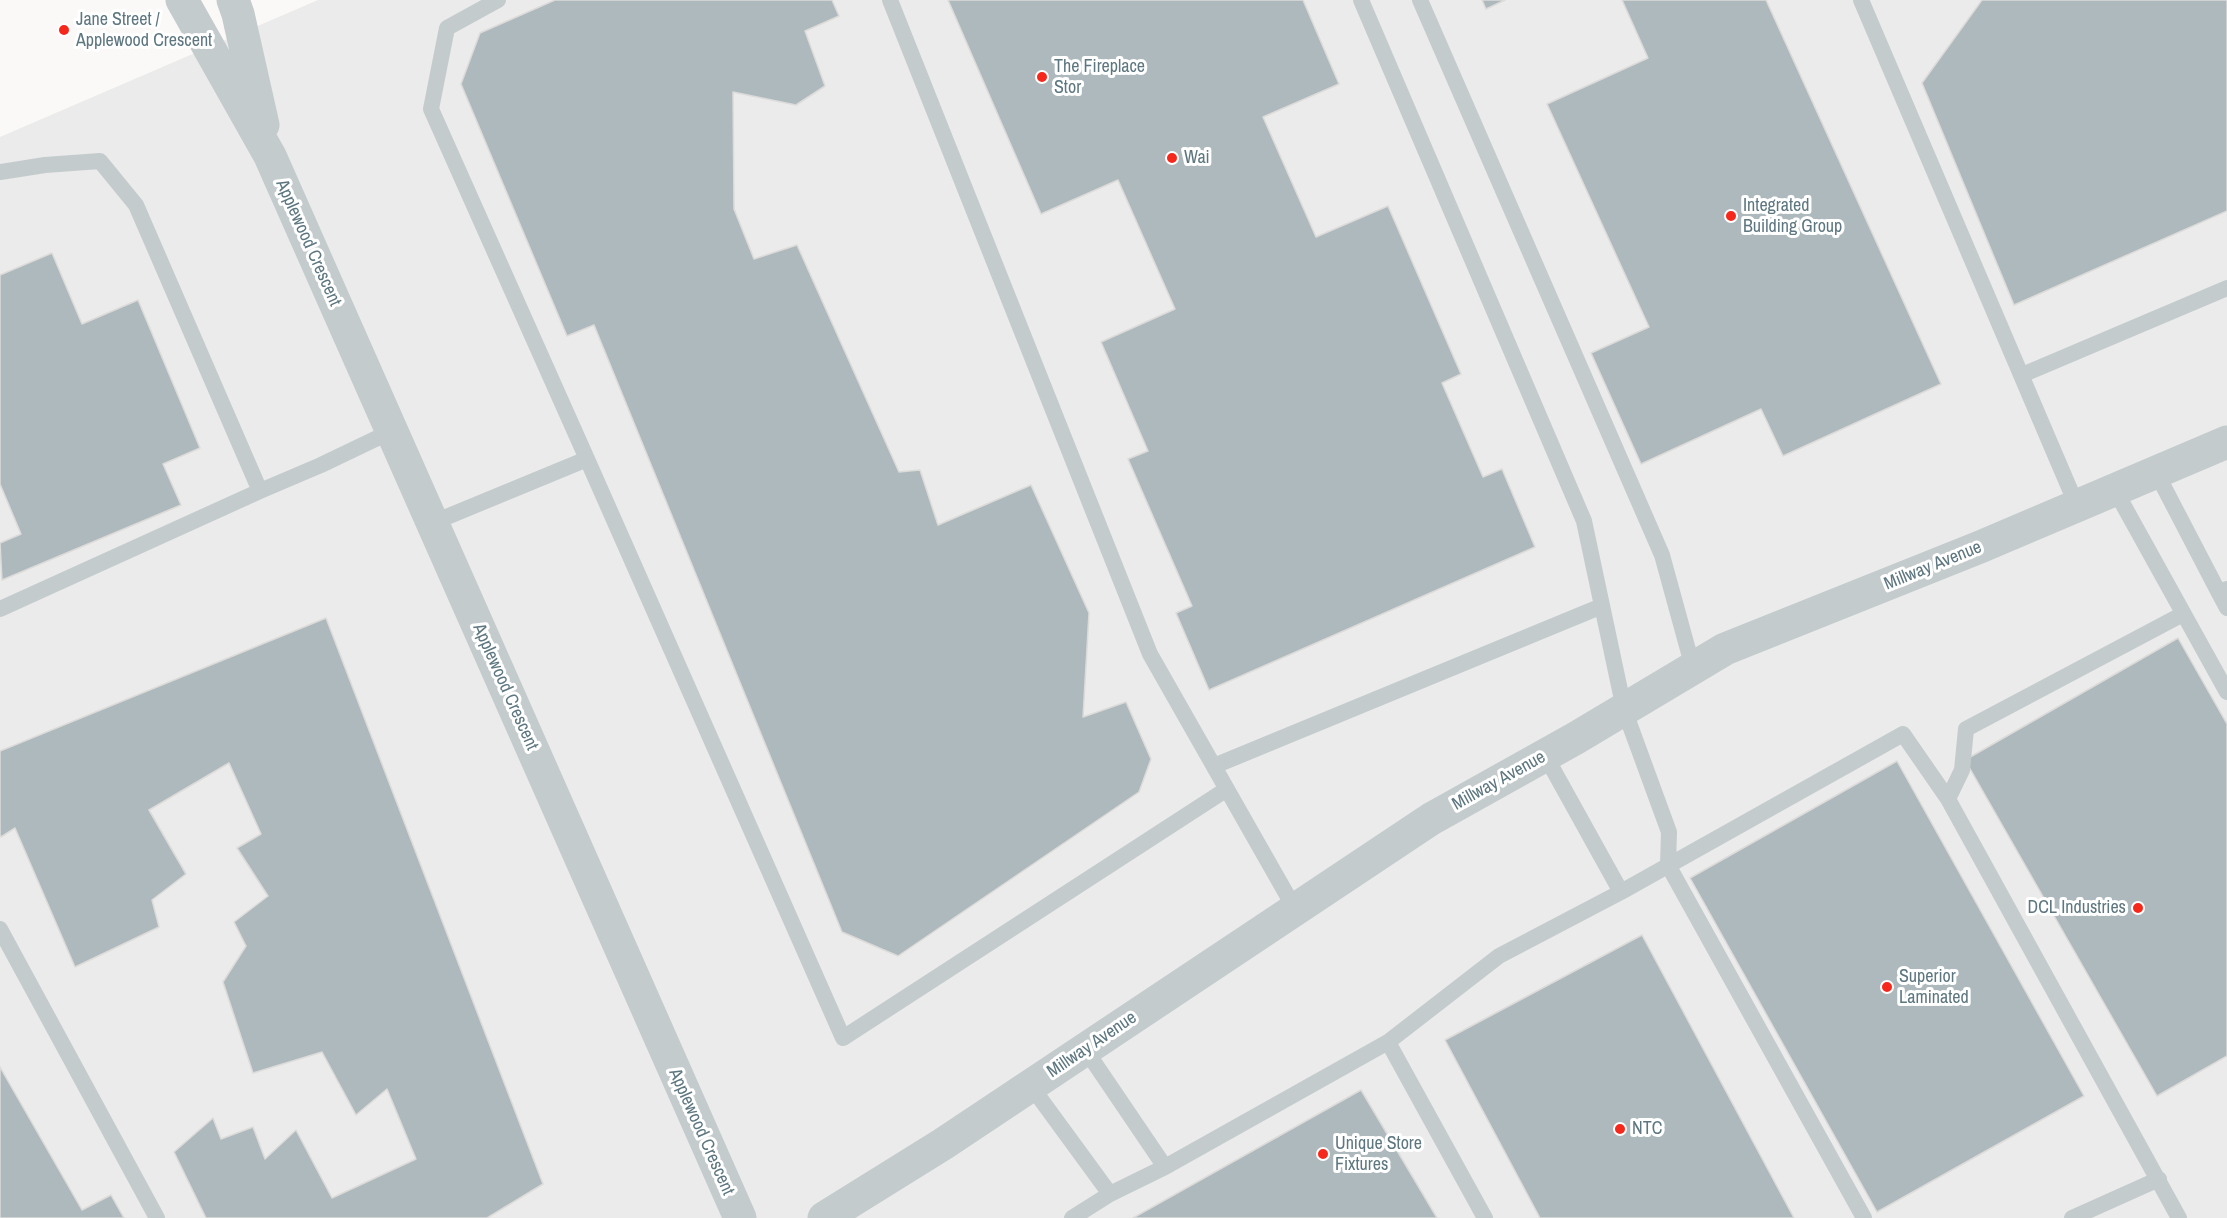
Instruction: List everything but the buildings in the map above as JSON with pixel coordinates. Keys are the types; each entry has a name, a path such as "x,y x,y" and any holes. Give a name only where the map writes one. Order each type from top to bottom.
{"street":[{"name":"Applewood Crescent","path":"182,0 270,156 740,1218"},
{"name":"Applewood Crescent","path":"233,0 270,156"},
{"name":"Millway Avenue","path":"824,1218 943,1144 1431,819 1725,649 1980,548 2227,442"}],"lane":[{"path":"498,0 447,28 431,109 843,1038 1227,789"},
{"path":"890,0 1150,654 1295,909"},
{"path":"1361,0 1584,521 1624,709 1669,832 1668,865 1864,1218"},
{"path":"1420,0 1662,555 1693,668"},
{"path":"1861,0 2078,506"},
{"path":"0,172 45,165 100,161 136,205 260,490"},
{"path":"2022,375 2227,288"},
{"path":"0,609 392,431"},
{"path":"432,523 587,459"},
{"path":"2156,472 2223,591 2227,608"},
{"path":"2115,490 2227,692"},
{"path":"1214,766 1602,606"},
{"path":"1948,799 1962,770 1966,729 2183,614"},
{"path":"1072,1218 1110,1194 1165,1167 1388,1042 1499,956 1621,892 1903,734 1948,799 2179,1218"},
{"path":"1545,755 1621,892"},
{"path":"0,929 157,1218"},
{"path":"1388,1042 1485,1218"},
{"path":"1085,1049 1165,1167"},
{"path":"1030,1086 1110,1194"},
{"path":"2072,1218 2159,1179"}],"shaded area":[{"path":"318,0 2227,0 2227,1218 0,1218 0,137"}],"place":[{"name":"Jane Street / Applewood Crescent","path":"64,30"},
{"name":"The Fireplace Stor","path":"1042,77"},
{"name":"Wai","path":"1172,158"},
{"name":"Integrated Building Group","path":"1731,216"},
{"name":"DCL Industries","path":"2138,908"},
{"name":"Superior Laminated","path":"1887,987"},
{"name":"NTC","path":"1620,1129"},
{"name":"Unique Store Fixtures","path":"1323,1154"}]}
